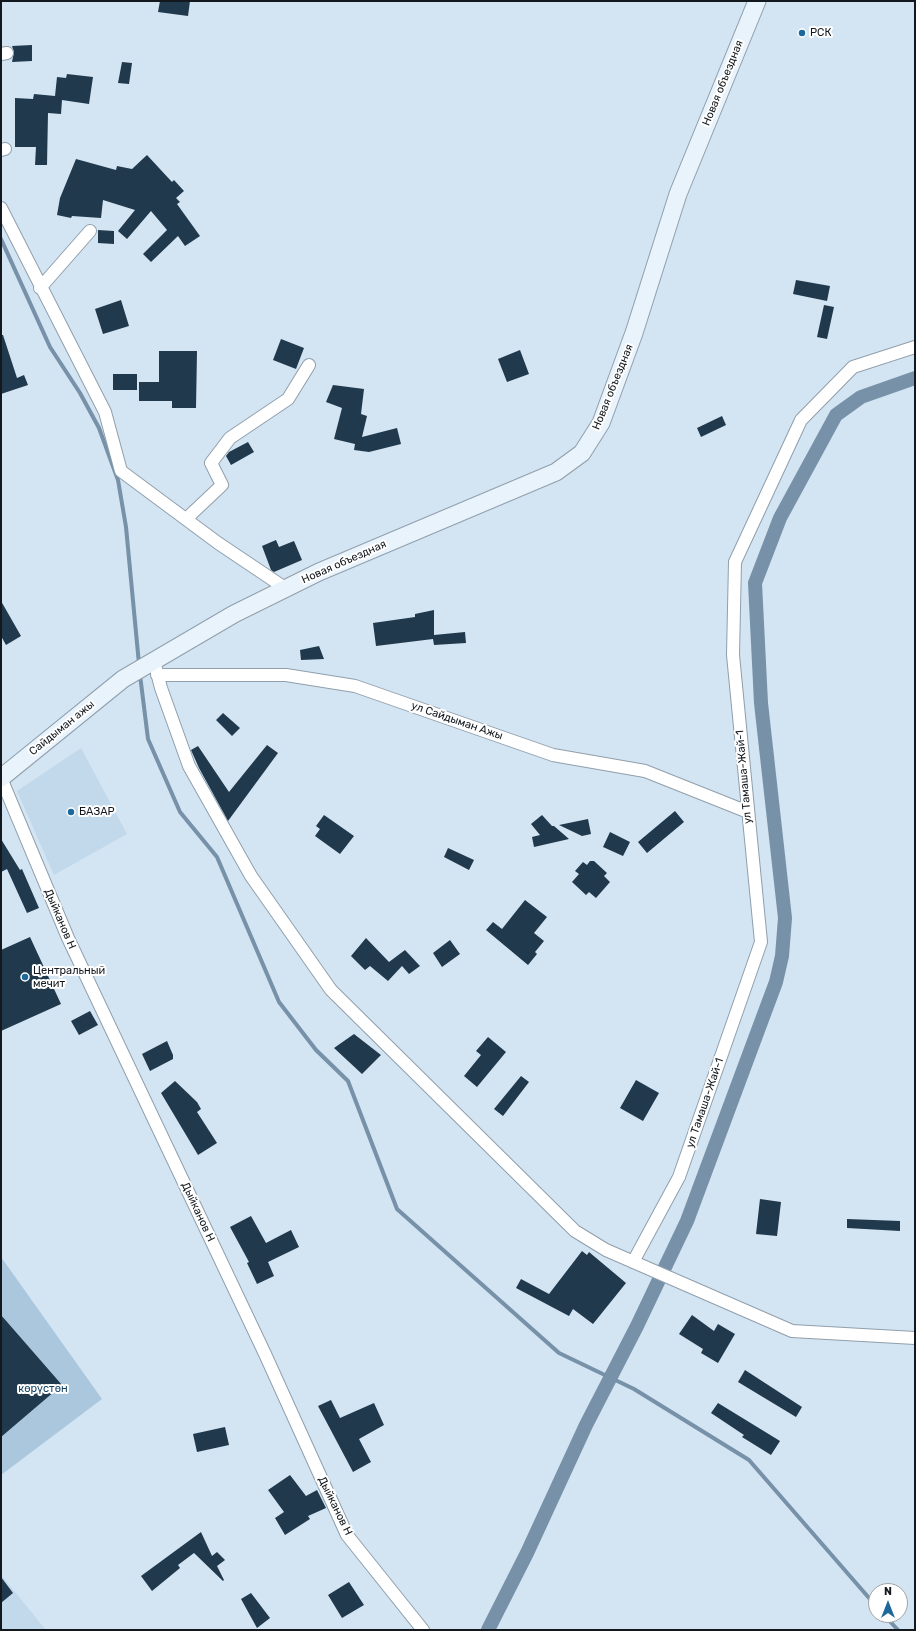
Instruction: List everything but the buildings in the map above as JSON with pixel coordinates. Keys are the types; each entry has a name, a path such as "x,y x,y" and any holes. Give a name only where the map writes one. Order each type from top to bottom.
{"main road":[{"name":"Новая объездная","path":"153,667 234,614 286,588 326,569 556,472 582,453 601,423 634,333 678,194 757,1"},
{"name":"Сайдыман ажы","path":"1,778 122,679 153,667"}],"street":[{"path":"1,208 40,288 105,412 121,471 186,519 286,588"},
{"path":"40,288 90,231"},
{"name":"ул Тамаша-Жай-1","path":"635,1262 679,1178 761,942 733,655 735,562 801,420 853,368 915,347"},
{"path":"186,519 222,485 212,463 230,438 288,399 309,365"},
{"path":"153,667 189,766 252,876 331,990 575,1231 606,1250 792,1331 915,1338"},
{"name":"ул Сайдыман Ажы","path":"153,667 286,675 356,686 553,755 645,772 748,812"},
{"name":"Дыйканов Н","path":"1,778 68,938 265,1354 348,1535 423,1630"}],"shaded area":[{"name":"БАЗАР","path":"81,748 127,834 54,875 17,791"},
{"path":"1,1575 46,1630 1,1630"}],"green space":[{"name":"көрүстөн","path":"1,1257 102,1399 1,1475"}],"waterway":[{"path":"1,239 50,347 80,393 99,428 118,480 126,527 139,664"},
{"path":"488,1630 527,1553 586,1425 637,1326 687,1221 776,982 782,956 785,918 761,703 755,583 780,518 836,415 861,397 915,378"},
{"path":"140,675 148,739 180,812 217,857 279,1002 316,1050 348,1081 397,1209 559,1353 634,1389 749,1460 868,1597"},
{"path":"891,1623 898,1630"}],"place":[{"name":"РСК","path":"802,33"},
{"name":"БАЗАР","path":"71,812"},
{"name":"Центральный мечит","path":"25,977"}]}
